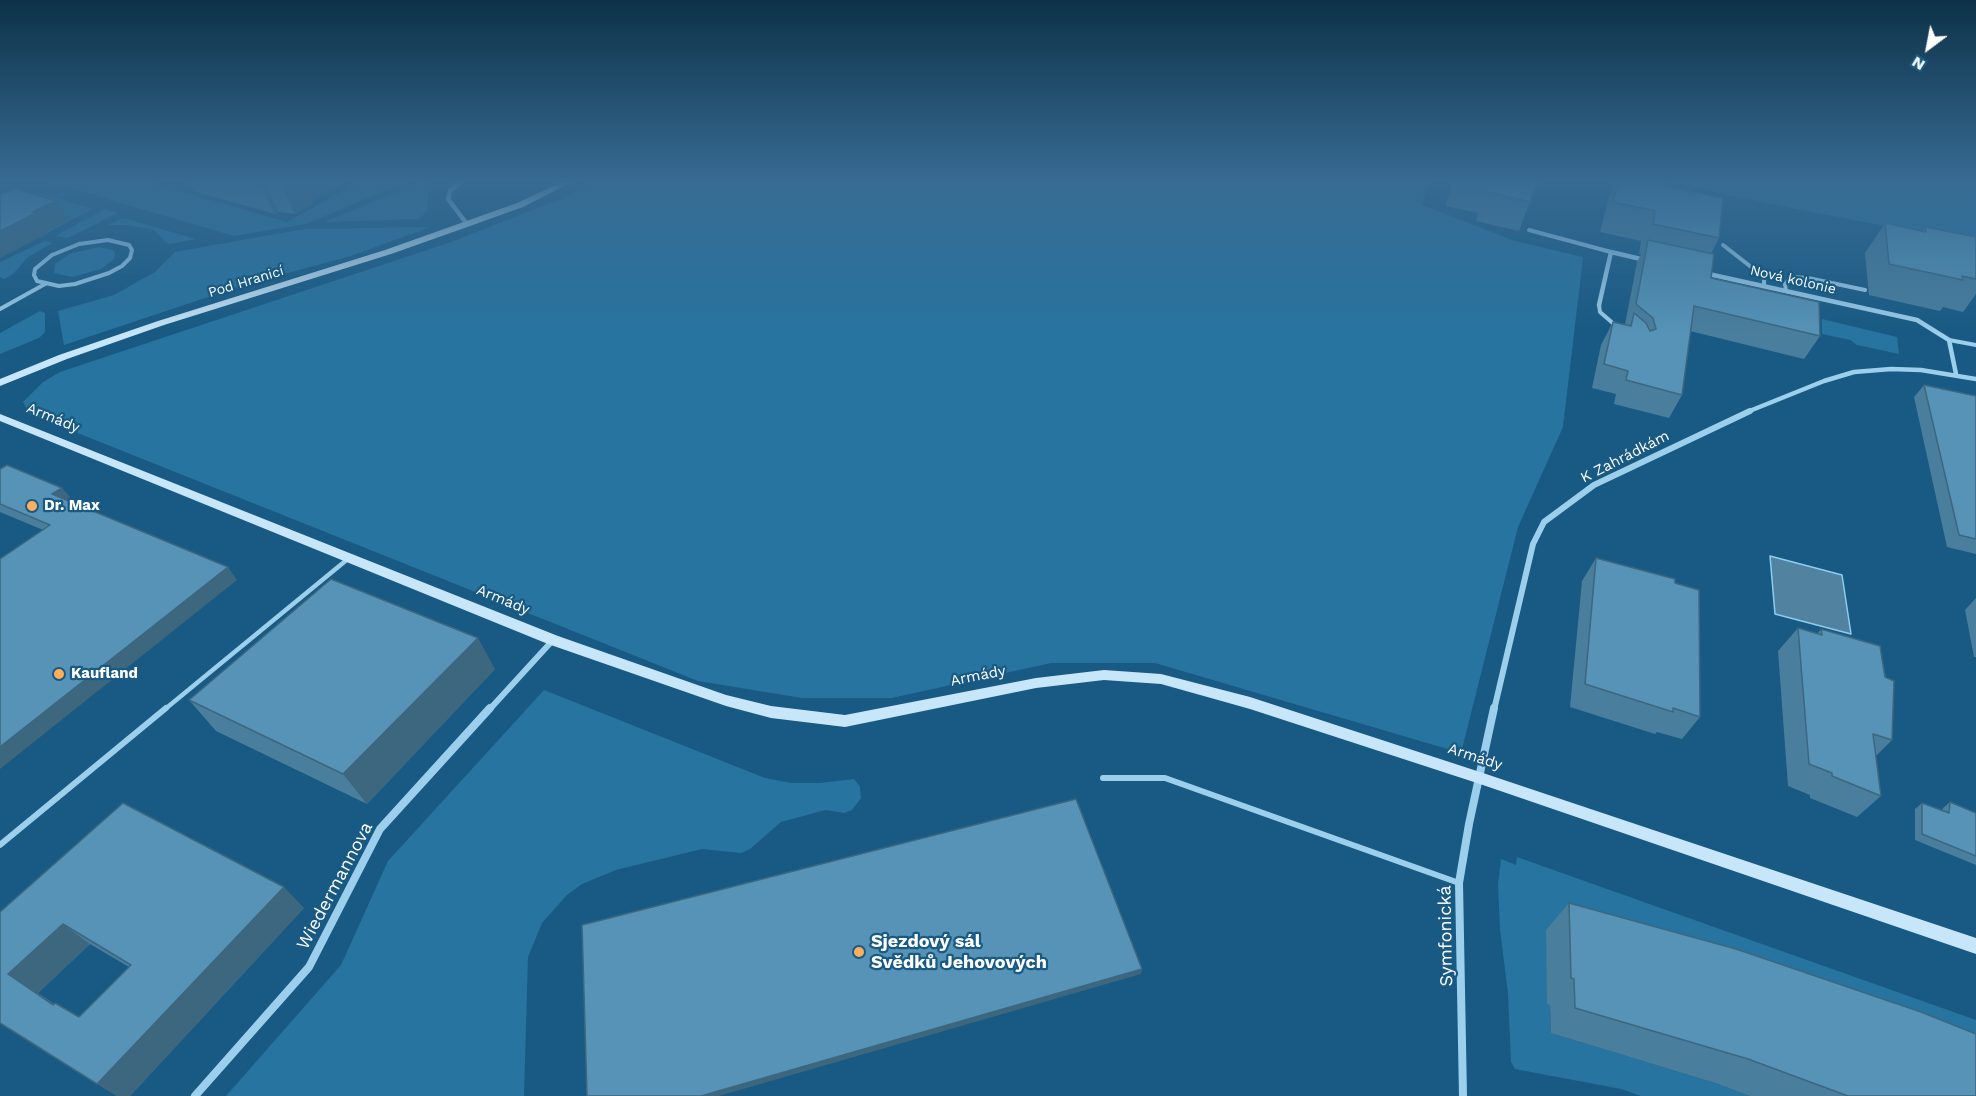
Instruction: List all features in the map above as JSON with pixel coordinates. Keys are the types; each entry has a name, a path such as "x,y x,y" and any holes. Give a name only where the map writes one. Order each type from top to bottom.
{"street":[{"name":"Pod Hranicí","path":"0,383 63,357 161,323 441,233"},
{"path":"1599,304 1611,252 1648,260"},
{"name":"Nová kolonie","path":"1695,271 1917,320 1949,340"},
{"path":"1949,340 1956,374"},
{"name":"K Zahrádkám","path":"1480,778 1515,615 1533,544 1544,522 1594,485 1749,411 1824,381 1854,372 1891,369 1956,374 1976,379"},
{"name":"Armády","path":"0,417 553,640 726,700 771,712 845,721 1036,683 1104,675 1161,680 1250,703 1480,778 1976,946"},
{"name":"Wiedermannova","path":"195,1096 309,967 380,829 553,640"},
{"name":"Symfonická","path":"1463,1096 1459,883 1480,778"}],"lane":[{"path":"1541,233 1611,252"},
{"path":"0,309 45,284 75,284 93,280 122,266 130,258 132,250 129,244 108,240 64,248 41,262 35,269 34,275 37,281 45,284"},
{"path":"1723,245 1764,277 1764,286"},
{"path":"1785,291 1785,284 1792,277 1808,278 1865,290"},
{"path":"1599,304 1600,312 1622,330"},
{"path":"1949,340 1976,345"},
{"path":"0,845 349,558"},
{"path":"1103,778 1165,778 1459,883"}],"shaded area":[{"path":"60,233 78,233 68,238 55,236"},
{"path":"157,233 176,233 196,239 170,244"},
{"path":"224,233 251,233 234,236"},
{"path":"281,233 413,233 351,256 250,283 64,345 58,311 114,295 155,272 175,252"},
{"path":"474,233 1495,233 1515,241 1583,257 1563,427 1518,527 1461,753 1155,663 1051,663 892,698 802,698 698,681 30,414 23,402 43,382 60,372"},
{"path":"1924,233 1976,233 1976,243"},
{"path":"45,241 52,243 28,257 13,274 4,279 0,277 0,262"},
{"path":"99,247 113,250 115,254 114,259 101,269 73,277 54,273 55,264 69,254"},
{"path":"40,311 45,313 45,332 39,338 0,354 0,333"},
{"path":"1822,319 1897,337 1899,354 1857,345 1850,340 1822,334"},
{"path":"1770,556 1842,575 1851,634 1775,614"},
{"path":"544,690 765,778 792,783 820,783 854,779 860,787 861,798 852,810 844,813 826,810 781,822 750,849 741,853 702,849 616,870 582,884 567,895 542,923 528,957 524,1096 226,1096 341,965 388,861"},
{"path":"1517,857 1976,1020 1976,1075 1550,1004 1551,1033 1715,1083 1750,1096 1641,1096 1621,1089 1515,1069 1511,1062 1508,994 1500,929 1498,884 1501,859 1516,865"}],"building":[{"path":"1696,233 1719,233 1719,238"},
{"path":"1886,233 1957,233 1976,237 1976,279 1962,276 1963,280 1889,264"},
{"path":"1648,240 1714,254 1711,278 1819,302 1820,336 1694,306 1682,395 1626,380 1628,371 1604,364 1613,322 1631,326 1634,313 1646,323 1650,331 1656,329 1653,318 1636,304"},
{"path":"1924,385 1976,396 1976,539 1959,535"},
{"name":"Kaufland","path":"7,465 62,488 52,494 228,567 0,747 0,559 50,525 0,504 0,469"},
{"path":"1596,558 1675,579 1675,583 1699,590 1700,717 1673,708 1673,712 1585,684"},
{"path":"331,579 478,638 343,774 189,700"},
{"path":"1798,628 1822,635 1821,629 1880,646 1885,677 1894,681 1892,740 1873,734 1881,796 1809,764"},
{"name":"Sjezdový sál Svědků Jehovových","path":"1076,799 1142,969 701,1096 587,1096 582,925"},
{"path":"1950,802 1976,813 1976,856 1922,834 1922,803 1949,813"},
{"path":"123,803 284,887 97,1084 0,1023 0,912","holes":["63,924 131,965 79,1017 55,1003 53,1005 8,974"]},
{"path":"1569,903 1736,949 1921,1012 1976,1034 1976,1096 1848,1096 1748,1059 1575,1008 1574,979 1571,978"}],"place":[{"name":"Dr. Max","path":"32,506"},
{"name":"Kaufland","path":"59,674"},
{"name":"Sjezdový sál Svědků Jehovových","path":"859,952"}]}
